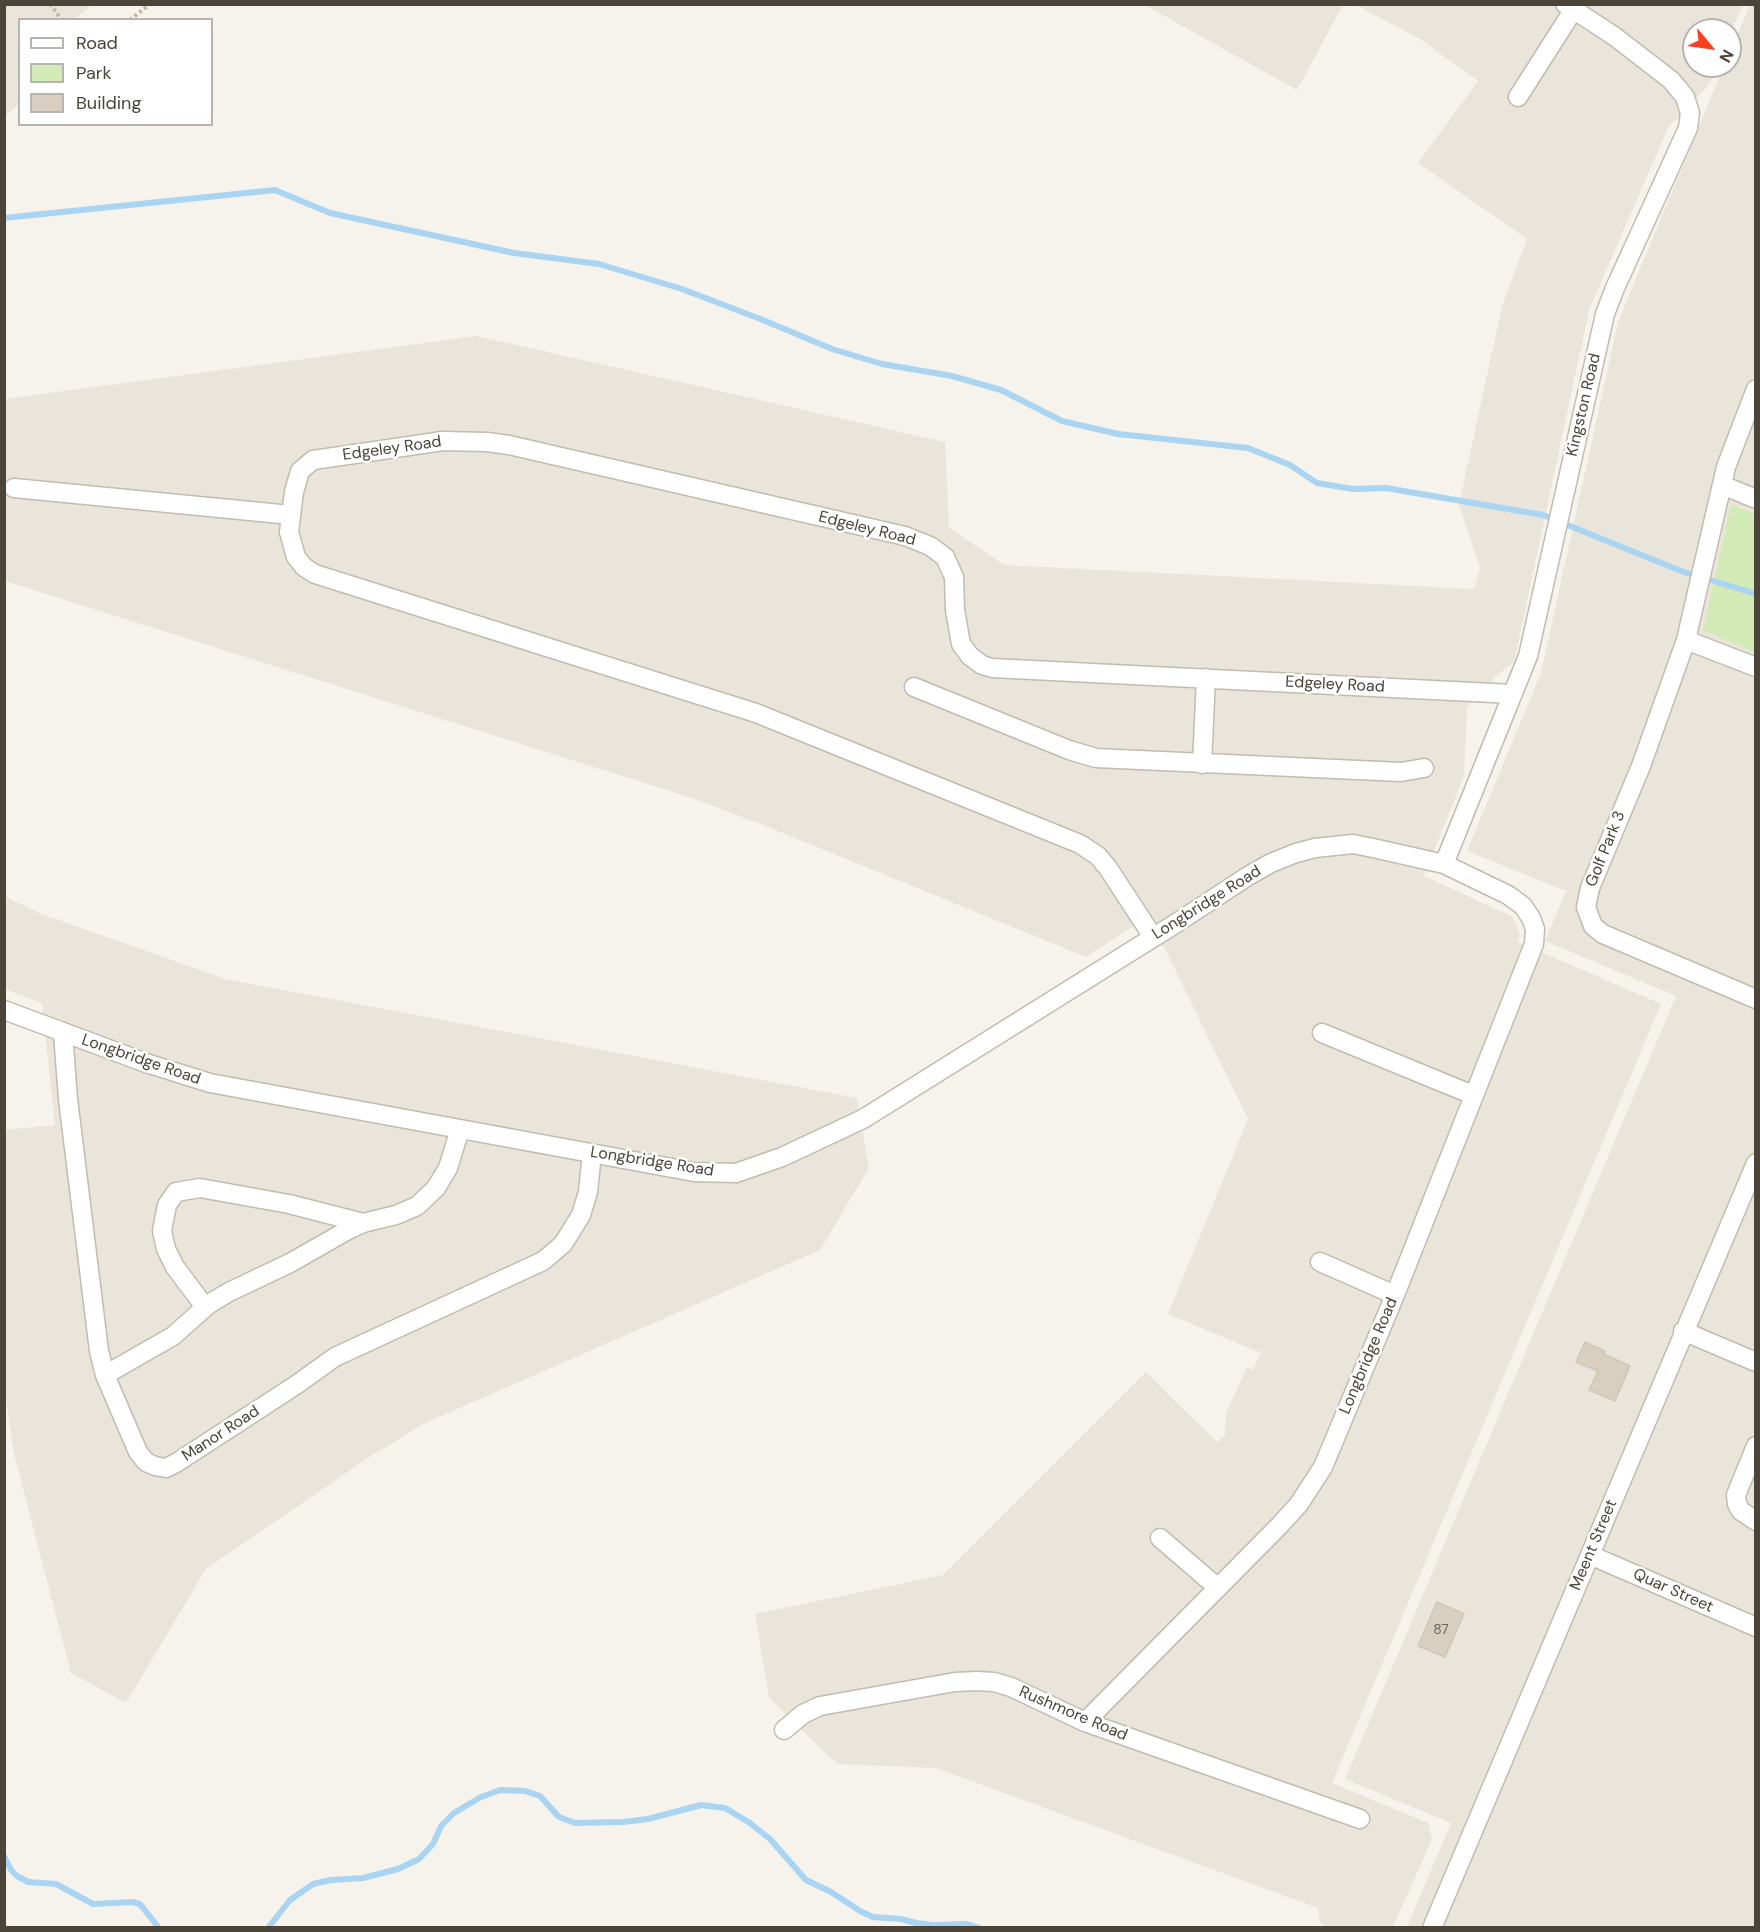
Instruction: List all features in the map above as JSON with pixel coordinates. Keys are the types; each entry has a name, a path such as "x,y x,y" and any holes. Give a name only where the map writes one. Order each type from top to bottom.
{"street":[{"path":"1518,97 1570,7"},
{"name":"Kingston Road","path":"1444,864 1528,656 1605,314 1619,277 1688,128 1690,113 1685,97 1671,80 1614,36 1570,7"},
{"name":"Golf Park 3","path":"1755,389 1726,467 1686,640 1641,766 1590,888 1586,907 1593,926 1603,934 1755,999"},
{"name":"Edgeley Road","path":"1153,937 1108,868 1098,856 1080,844 756,713 315,574 296,557 289,532 294,492 300,471 313,460 443,441 469,440 508,445 905,536 930,546 945,557 954,577 955,610 961,644 970,656 982,665 992,668 1513,694"},
{"path":"1722,485 1755,499"},
{"path":"14,488 291,514"},
{"path":"1686,640 1755,667"},
{"path":"1202,764 1206,678"},
{"path":"914,687 1069,750 1096,758 1401,772 1424,768"},
{"name":"Longbridge Road","path":"4,1010 178,1075 210,1083 694,1172 736,1173 759,1166 863,1119 1271,863 1315,848 1353,844 1444,864 1508,895 1523,906 1531,918 1535,929 1534,944 1395,1295 1323,1467 1312,1485 1280,1525 1085,1722"},
{"name":"Manor Road","path":"63,1033 68,1099 99,1352 105,1375 138,1452 146,1462 155,1466 166,1467 176,1463 335,1357 543,1262 563,1244 581,1215 588,1192 592,1153"},
{"path":"1322,1033 1473,1095"},
{"path":"105,1375 173,1336 205,1307 230,1292 290,1263 363,1223 396,1215 417,1206 436,1188 448,1168 460,1129"},
{"name":"Meent Street","path":"1432,1928 1755,1163"},
{"path":"205,1307 175,1267 166,1249 162,1231 167,1204 176,1192 200,1188 289,1204 363,1223"},
{"path":"1320,1262 1395,1295"},
{"path":"1683,1331 1755,1362"},
{"path":"1755,1446 1736,1495 1737,1504 1742,1511 1755,1521"},
{"path":"1160,1538 1218,1588"},
{"name":"Quar Street","path":"1590,1555 1755,1627"},
{"name":"Rushmore Road","path":"784,1730 803,1714 820,1706 925,1686 977,1681 994,1682 1011,1687 1085,1722 1360,1819"}],"path":[{"path":"50,4 60,18"},
{"path":"132,18 150,4"}],"shaded area":[{"path":"5,4 92,5 75,18 18,18 18,105 5,116"},
{"path":"1145,5 1343,5 1297,90"},
{"path":"1356,5 1743,5 1737,18 1682,18 1682,78 1712,78 1668,128 1589,310 1514,662 1496,676 1467,707 1464,776 1424,876 1513,917 1520,934 1518,942 1661,1004 1332,1783 1428,1823 1432,1839 1393,1927 1327,1927 1319,1922 1318,1908 936,1768 837,1764 769,1698 755,1614 943,1575 1146,1372 1217,1442 1225,1436 1226,1413 1247,1367 1253,1370 1261,1353 1168,1314 1248,1119 1165,949 1141,921 1086,957 689,797 5,581 4,399 477,336 945,442 949,528 1004,565 1474,589 1480,568 1459,505 1502,306 1527,239 1418,163 1478,81 1420,39"},
{"path":"1750,5 1755,5 1755,1927 1407,1927 1451,1823 1345,1779 1676,996 1545,941 1566,891 1467,851 1541,673 1618,322 1719,78 1742,78 1742,24"},
{"path":"4,896 42,914 225,979 857,1098 869,1168 820,1250 423,1424 368,1458 206,1569 126,1703 71,1673 14,1454 4,1387 5,1130 55,1125 42,1003 5,989"}],"green space":[{"path":"1731,505 1755,514 1755,652 1703,630"}],"building":[{"path":"1585,1342 1630,1366 1615,1401 1589,1390 1598,1371 1576,1362"},
{"path":"1437,1602 1464,1614 1445,1657 1418,1646"}],"waterway":[{"path":"4,218 275,190 330,213 514,253 599,264 682,289 832,349 882,364 952,376 1001,390 1062,421 1118,434 1248,448 1290,465 1317,483 1353,489 1386,488 1543,515 1681,571 1756,594"},
{"path":"268,1928 290,1900 313,1884 331,1880 363,1878 398,1869 419,1859 433,1844 441,1826 454,1813 481,1797 500,1790 525,1791 540,1796 559,1817 575,1823 648,1819 701,1805 725,1808 750,1823 770,1839 806,1880 831,1892 860,1911 873,1917 933,1925 967,1924 979,1928"},
{"path":"4,1856 11,1870 28,1882 56,1884 93,1904 132,1902 140,1904 159,1928"}]}
